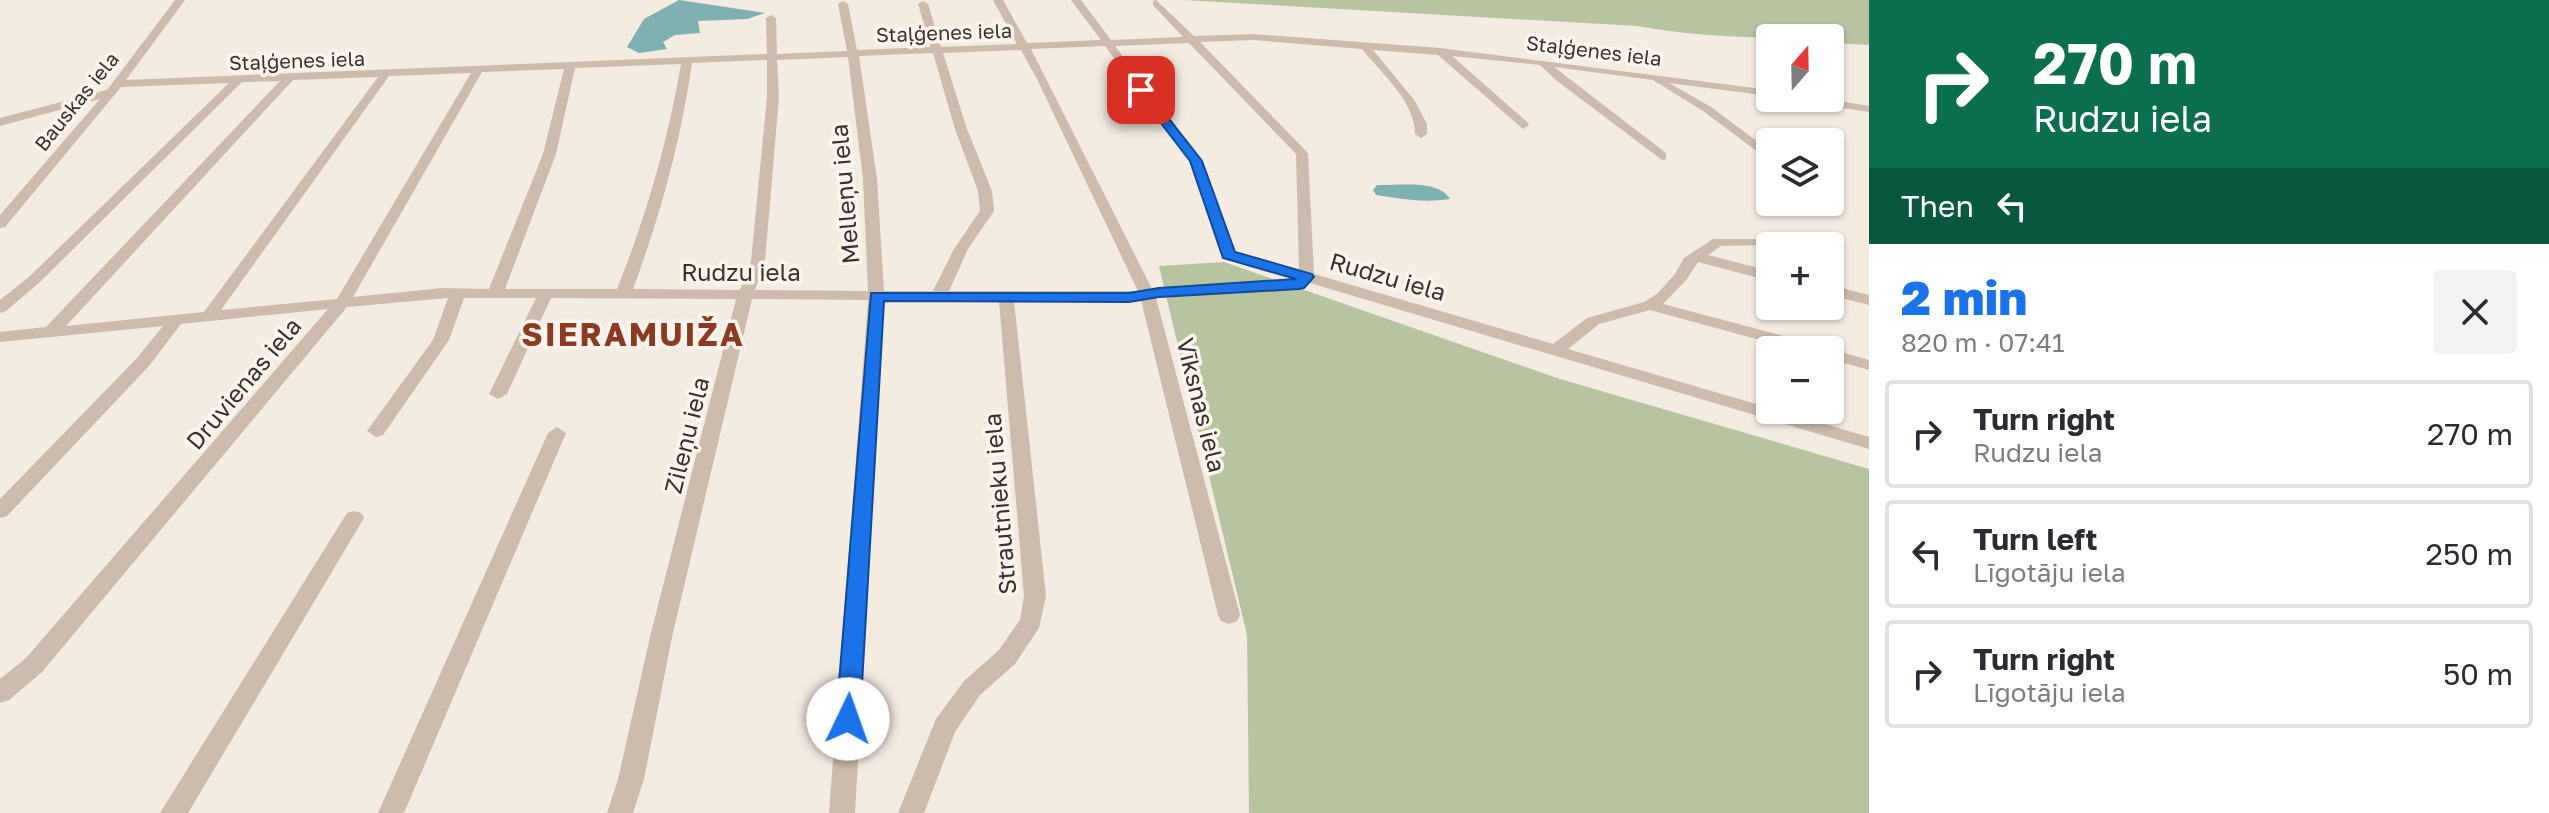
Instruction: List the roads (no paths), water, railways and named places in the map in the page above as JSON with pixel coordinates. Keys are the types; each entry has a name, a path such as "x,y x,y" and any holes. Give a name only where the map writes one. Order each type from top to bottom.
{"street":[{"name":"Bauskas iela","path":"0,224 114,88 180,0"},
{"name":"Vīksnas iela","path":"998,0 1042,79 1147,294 1229,615"},
{"path":"1076,0 1196,161 1229,254 1307,277 1302,153 1156,3"},
{"name":"Melleņu iela","path":"842,813 876,296 870,179 843,4"},
{"path":"923,4 961,129 985,191 987,211 961,249 938,297"},
{"name":"Zileņu iela","path":"620,813 631,779 661,637 745,295 758,261 773,97 771,18"},
{"name":"Staļģenes iela","path":"0,122 114,88 238,80 1253,37 1543,62 1756,91"},
{"path":"1364,45 1414,107 1422,122 1421,134"},
{"path":"1440,51 1523,125"},
{"path":"623,294 643,243 679,112 687,61"},
{"path":"1543,62 1662,156"},
{"path":"495,293 561,120 570,67"},
{"name":"Druvienas iela","path":"0,693 34,665 342,303 478,70"},
{"path":"208,317 385,74"},
{"path":"1649,75 1707,109 1756,146"},
{"path":"50,333 289,78"},
{"path":"0,308 35,279 238,80"},
{"path":"1844,105 1869,109"},
{"path":"1555,351 1593,321 1650,305 1672,289 1689,261 1718,242 1755,242"},
{"path":"1698,257 1756,272"},
{"name":"Rudzu iela","path":"3,340 458,293 1129,297 1299,285 1307,277 1869,443"},
{"path":"376,431 441,340 458,293"},
{"path":"498,394 543,304 544,294"},
{"path":"1844,294 1869,300"},
{"name":"Strautnieku iela","path":"911,813 945,727 972,688 1007,657 1031,622 1035,596 1006,297"},
{"path":"1650,305 1764,336"},
{"path":"0,511 143,362 175,321"},
{"path":"1844,358 1869,365"},
{"path":"391,813 557,433"},
{"path":"173,813 354,518"}],"water":[{"path":"679,0 765,13 747,19 698,21 700,33 675,35 663,42 667,49 639,53 627,47 644,19"},
{"path":"1377,185 1427,186 1450,199 1422,201 1376,195 1373,190"}],"district":[{"name":"SIERAMUIŽA","path":"633,334"}]}
